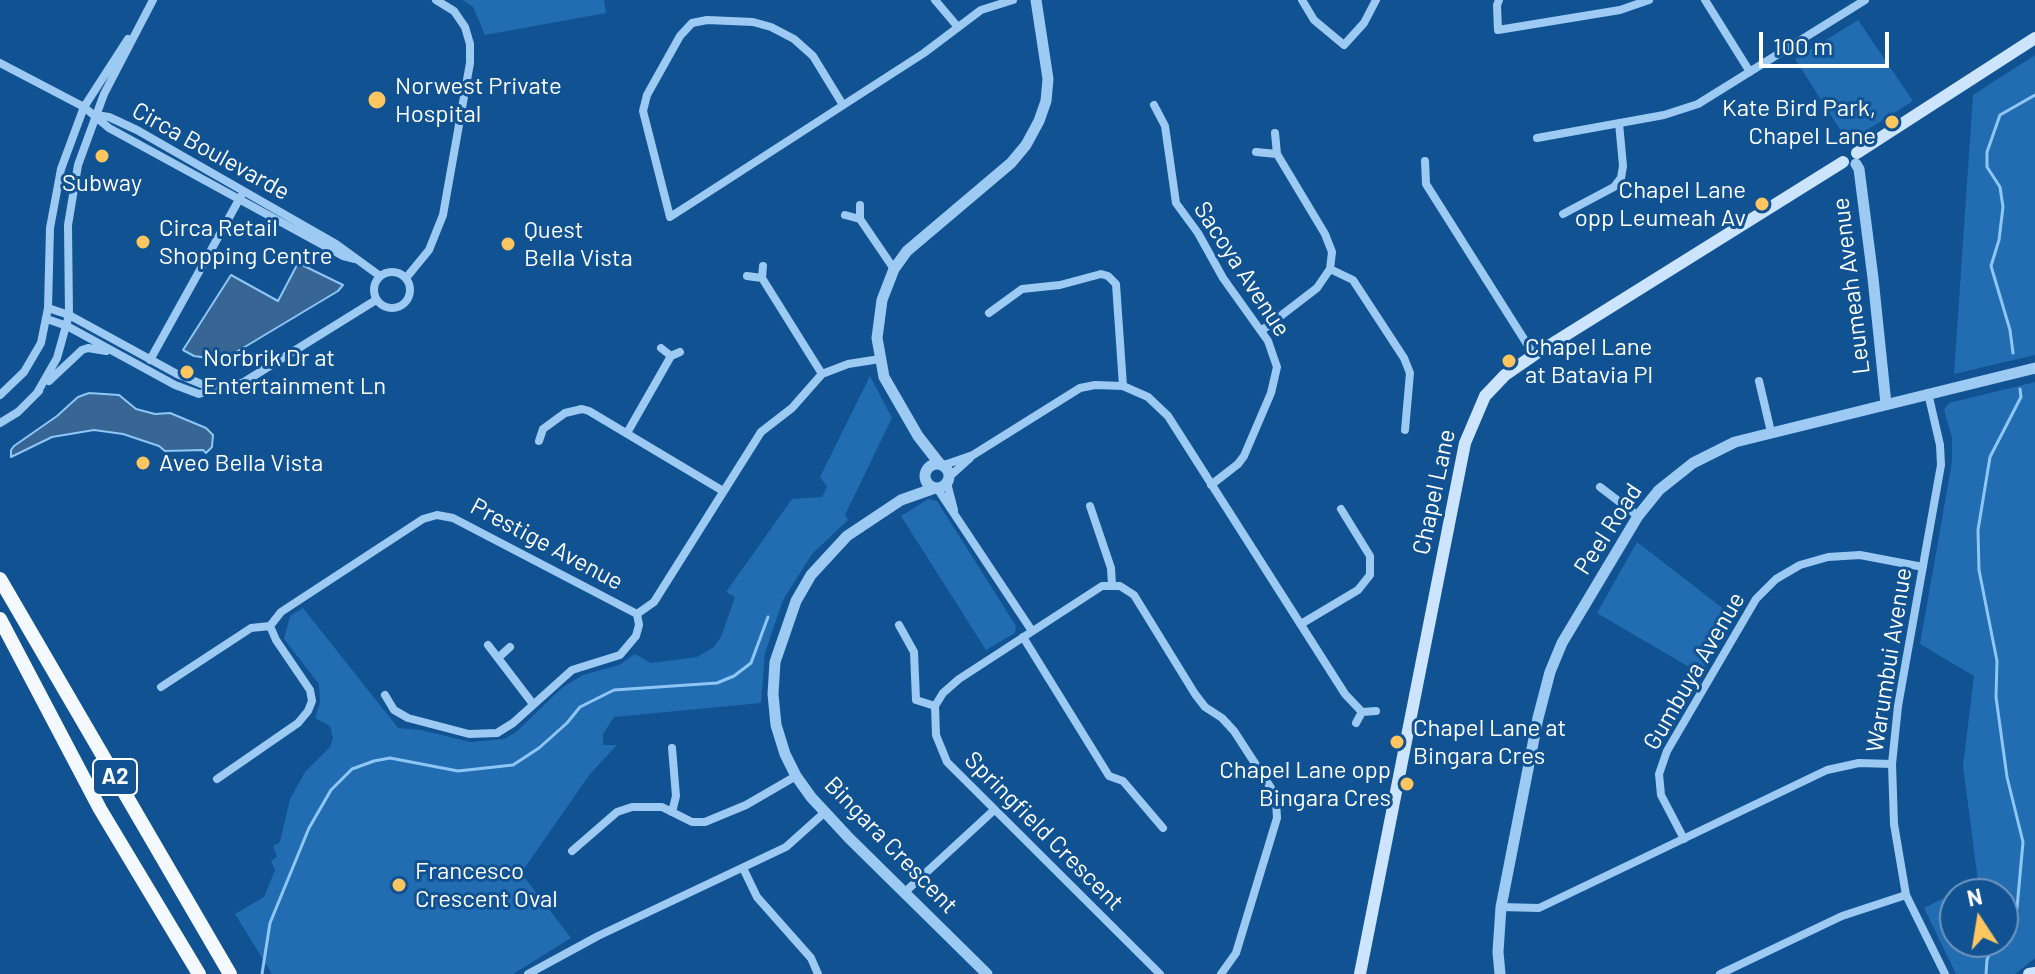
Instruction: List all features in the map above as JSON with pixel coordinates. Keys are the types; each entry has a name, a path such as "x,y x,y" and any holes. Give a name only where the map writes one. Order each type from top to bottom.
{"highway":[{"name":"A2","path":"0,579 230,974"},
{"name":"A2","path":"0,619 100,809 199,974"}],"main road":[{"name":"Chapel Lane","path":"1360,974 1465,443 1485,396 1505,375 1534,355 1852,160 2035,38"},
{"path":"2029,974 2035,973"}],"street":[{"path":"37,393 57,358 69,315 70,204 78,165 95,115 153,0"},
{"path":"406,278 429,250 443,215 471,57 465,27 454,11 436,0"},
{"path":"935,0 957,26"},
{"path":"843,105 808,49 771,27 753,22 707,20 687,26 647,95 643,111 670,217 924,53 981,10 1013,0"},
{"path":"1032,631 954,511 918,436 890,390 880,359 879,318 882,300 894,269 925,234 1011,163 1026,145 1039,121 1046,101 1048,79 1036,0"},
{"path":"1302,0 1314,20 1344,45 1364,23 1376,0"},
{"path":"1499,0 1498,30 1620,10 1649,0"},
{"path":"1705,0 1750,72"},
{"path":"1537,138 1664,115 1698,104 1850,4 1865,0"},
{"path":"0,395 15,382 37,353 47,319 52,207 61,169 84,107 140,22"},
{"name":"Circa Boulevarde","path":"0,63 95,115 109,117 137,130 241,195 336,244 380,276"},
{"name":"Sacoya Avenue","path":"1154,105 1165,126 1176,203 1261,331 1274,354 1277,367 1276,380 1244,456 1211,485"},
{"path":"1563,214 1614,187 1621,178 1623,166 1619,123"},
{"path":"1261,331 1317,288 1330,269 1332,252 1325,234 1277,154 1275,133"},
{"path":"1256,152 1277,154"},
{"name":"Leumeah Avenue","path":"1852,160 1859,169 1886,404"},
{"path":"1425,161 1426,184 1534,355"},
{"path":"150,360 241,195"},
{"path":"860,205 860,219 894,269"},
{"path":"845,215 860,219"},
{"path":"763,266 762,278 822,374 848,364 880,359"},
{"path":"1330,269 1353,280 1404,358 1410,373 1405,430"},
{"path":"392,272 406,278 410,293 404,303 390,308 376,300 373,289 380,276 392,272"},
{"path":"989,313 1022,289 1060,285 1101,274 1116,284 1123,386 1148,397 1168,416 1345,694 1362,712"},
{"path":"747,276 762,278"},
{"path":"47,319 67,326 193,392 231,387 255,376 376,300"},
{"path":"48,308 69,315 150,360 217,390"},
{"path":"0,423 18,412 82,350 94,348 118,354"},
{"path":"627,433 676,354 661,348"},
{"name":"Peel Road","path":"1500,974 1501,907 1550,672 1562,643 1638,516 1659,490 1693,463 1735,442 2035,368"},
{"name":"Prestige Avenue","path":"270,626 281,612 423,519 437,515 453,518 637,614 654,602 761,432 792,408 822,374"},
{"path":"1759,381 1771,432"},
{"name":"Bingara Crescent","path":"987,974 824,813 796,776 776,725 773,694 775,662 783,632 803,588 828,554 847,536 1080,388 1123,386"},
{"name":"Warumbui Avenue","path":"1928,393 1941,455 1898,706 1892,764 1894,824 1906,895 1945,974"},
{"path":"539,441 538,426 582,409 723,491"},
{"path":"1600,487 1638,516"},
{"path":"1090,506 1111,568 1112,585"},
{"path":"1301,624 1358,590 1370,575 1370,556 1341,509"},
{"name":"Gumbuya Avenue","path":"1684,839 1661,795 1659,774 1667,751 1756,599 1776,579 1800,565 1828,557 1860,555 1923,567"},
{"path":"899,625 914,652 916,700 935,706 943,693 959,679 1094,589 1112,585 1127,589 1138,601 1195,694 1205,707 1234,731 1271,788 1276,801 1277,818 1236,953 1221,974"},
{"path":"385,695 394,710 408,718 469,734 489,734 505,729 572,670 620,655 636,636 639,625 637,614"},
{"path":"161,687 251,628 270,626 276,640 306,680 312,701 298,723 217,779"},
{"path":"1023,637 1109,776 1123,781 1163,828"},
{"path":"488,645 533,704"},
{"path":"498,658 510,647"},
{"name":"Springfield Crescent","path":"935,706 936,735 947,762 1160,974"},
{"path":"1362,712 1376,711"},
{"path":"1356,723 1362,712"},
{"path":"672,748 676,796 672,812"},
{"path":"1501,907 1539,908 1827,770 1859,763 1892,764"},
{"path":"572,851 617,812 643,805 662,807 692,822 705,822 746,805 796,776"},
{"path":"905,892 993,811"},
{"path":"529,974 598,936 786,847 824,813"},
{"path":"743,868 757,897 811,958 818,974"},
{"path":"1720,974 1842,916 1906,895"}],"shaded area":[{"path":"463,0 604,0 606,13 485,35 473,7"},
{"path":"1858,20 1913,101 1848,142 1795,59"},
{"path":"2035,55 2035,355 1954,374 1973,95"},
{"path":"298,263 343,285 338,291 233,354 208,358 183,350 231,275 278,301"},
{"path":"870,376 892,418 845,515 848,520 812,554 783,600 765,653 761,703 614,717 603,734 603,745 617,745 590,774 521,873 571,938 513,974 272,974 235,914 264,897 275,870 271,861 277,857 273,846 280,842 290,799 305,772 330,747 333,738 330,726 315,718 320,703 319,684 284,639 290,616 303,608 398,728 421,730 470,742 504,739 516,732 563,687 583,675 619,665 635,654 651,663 697,657 714,647 721,637 735,597 726,592 792,499 822,497 827,487 820,477"},
{"path":"2035,382 2035,958 2015,974 1956,974 1948,958 2019,958 2019,878 1978,878 1963,766 1974,676 1920,644 1952,462 1952,438 1944,410 1949,403"},
{"path":"89,393 119,395 136,409 155,414 170,413 206,428 213,435 212,447 206,453 203,450 165,451 123,434 94,430 52,437 11,457 14,446 78,397"},
{"path":"928,499 937,501 1016,626 1015,633 986,650 901,516"},
{"path":"1637,542 1734,617 1701,674 1597,613"},
{"path":"1939,900 1939,939 1924,908"}],"waterway":[{"path":"2013,353 2010,330 1991,266 1999,240 2003,207 2000,187 1987,167 1987,152 2000,115 2035,95"},
{"path":"2019,886 2023,842 2007,777 1996,697 1997,661 1979,570 1978,530 1990,457 2021,397 2020,389"},
{"path":"262,974 270,923 309,828 331,790 352,769 390,758 458,771 513,765 539,748 580,707 614,690 717,683 734,676 751,663 768,617"},
{"path":"1986,974 1988,958"}],"place":[{"name":"Norwest Private Hospital","path":"377,100"},
{"name":"Kate Bird Park, Chapel Lane","path":"1892,122"},
{"name":"Subway","path":"102,156"},
{"name":"Chapel Lane opp Leumeah Av","path":"1762,204"},
{"name":"Circa Retail Shopping Centre","path":"143,242"},
{"name":"Quest Bella Vista","path":"508,244"},
{"name":"Chapel Lane at Batavia Pl","path":"1509,361"},
{"name":"Norbrik Dr at Entertainment Ln","path":"187,372"},
{"name":"Aveo Bella Vista","path":"143,463"},
{"name":"Chapel Lane at Bingara Cres","path":"1397,742"},
{"name":"Chapel Lane opp Bingara Cres","path":"1407,784"},
{"name":"Francesco Crescent Oval","path":"399,885"}]}
